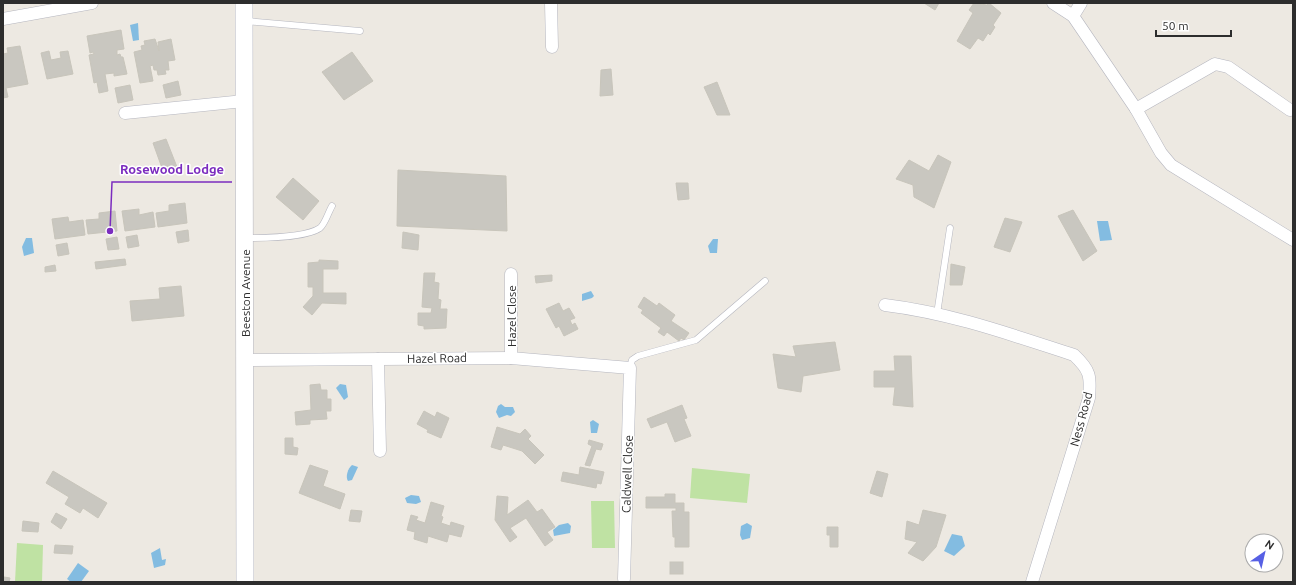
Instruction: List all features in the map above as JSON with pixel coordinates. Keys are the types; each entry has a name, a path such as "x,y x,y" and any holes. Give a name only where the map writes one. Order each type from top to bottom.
{"street":[{"path":"3,19 92,3"},
{"name":"Beeston Avenue","path":"244,3 245,582"},
{"path":"551,3 552,47"},
{"path":"1053,3 1073,16 1136,109 1161,153 1171,165 1293,240"},
{"path":"1073,16 1081,3"},
{"path":"1136,109 1215,64 1220,64 1228,67 1290,110"},
{"path":"125,113 244,101"},
{"name":"Hazel Close","path":"511,274 511,358"},
{"name":"Ness Road","path":"886,305 913,308 973,322 1074,355 1087,368 1091,382 1089,398 1032,582"},
{"name":"Hazel Road","path":"245,360 511,358 630,368"},
{"path":"378,359 380,451"},
{"name":"Caldwell Close","path":"624,579 630,368"}],"lane":[{"path":"244,21 360,30"},
{"path":"245,238 272,238 313,231 321,228 332,206"},
{"path":"937,314 950,228"},
{"path":"630,368 632,360 638,356 696,340 765,281"}],"green space":[{"path":"692,468 750,474 747,503 690,498"},
{"path":"591,501 614,501 615,548 592,548"},
{"path":"17,543 43,545 42,582 15,582"}],"water":[{"path":"138,23 139,40 133,41 130,25"},
{"path":"1097,221 1108,221 1112,240 1100,241"},
{"path":"26,238 32,238 34,253 24,256 22,247"},
{"path":"713,239 718,239 717,253 710,253 708,246"},
{"path":"591,291 594,296 582,301 582,294"},
{"path":"340,384 346,385 348,397 344,400 336,388"},
{"path":"501,404 505,407 513,407 515,412 511,416 507,415 499,418 496,412 498,406"},
{"path":"593,420 599,424 597,433 591,433 590,422"},
{"path":"352,465 358,467 352,480 348,481 347,473"},
{"path":"411,495 419,496 421,502 416,504 407,503 405,498"},
{"path":"568,523 571,526 570,533 554,536 553,530 559,525"},
{"path":"747,523 752,526 750,538 742,540 740,535 741,526"},
{"path":"952,534 962,536 965,546 954,556 944,551"},
{"path":"160,548 162,560 166,559 165,565 154,568 151,553"},
{"path":"78,563 89,571 81,582 71,582 67,579"}],"building":[{"path":"924,3 939,3 935,10"},
{"path":"974,3 987,5 989,3 1001,13 993,25 995,27 990,35 988,33 983,41 978,38 970,49 957,41 973,13 969,10"},
{"path":"121,30 124,49 117,50 117,55 120,54 121,57 123,57 127,74 114,76 114,73 105,74 108,91 99,93 97,82 94,83 89,55 94,54 93,52 90,53 87,36"},
{"path":"155,39 159,51 158,42 171,39 175,60 168,61 169,70 165,70 166,74 158,75 157,70 154,70 153,65 150,66 153,81 140,83 134,52 142,50 141,46 145,45 144,41"},
{"path":"20,46 28,84 6,88 8,97 3,98 3,54 8,53 7,48"},
{"path":"49,51 51,60 61,58 60,52 68,51 73,74 47,79 41,53"},
{"path":"352,52 373,81 344,100 322,72"},
{"path":"611,69 613,95 600,96 601,70"},
{"path":"178,81 181,95 166,98 163,85"},
{"path":"717,82 730,115 717,115 704,87"},
{"path":"130,85 133,100 118,103 115,88"},
{"path":"166,139 177,167 169,170 168,166 162,168 153,143"},
{"path":"938,155 951,162 934,208 914,197 913,185 896,179 909,160 929,171"},
{"path":"398,170 506,176 507,231 397,226"},
{"path":"293,178 319,201 303,220 276,197"},
{"path":"676,183 688,183 689,199 678,200"},
{"path":"185,203 187,223 158,227 156,213 169,211 169,205"},
{"path":"139,209 139,215 153,212 155,227 125,231 122,211"},
{"path":"1073,210 1097,251 1083,261 1058,216"},
{"path":"115,211 117,231 88,234 86,220 99,219 99,213"},
{"path":"68,217 69,222 83,220 85,235 55,239 52,219"},
{"path":"1005,218 1022,222 1010,252 994,247"},
{"path":"188,230 189,241 178,243 176,232"},
{"path":"403,232 419,235 418,250 402,248"},
{"path":"137,235 139,246 128,248 126,237"},
{"path":"117,237 119,249 108,250 106,239"},
{"path":"67,243 69,254 58,256 56,245"},
{"path":"125,259 126,265 96,269 95,262"},
{"path":"319,260 338,261 338,269 323,269 323,293 346,293 346,304 322,303 312,315 303,307 313,296 313,287 308,287 308,263 319,262"},
{"path":"951,264 965,267 962,285 950,285"},
{"path":"55,265 56,271 45,272 45,267"},
{"path":"424,273 435,273 434,282 439,283 438,299 441,300 440,309 447,309 446,328 424,329 424,326 418,325 418,313 431,313 432,308 422,307"},
{"path":"552,275 552,281 536,283 535,276"},
{"path":"181,286 184,316 132,321 130,301 160,299 159,288"},
{"path":"644,297 657,306 659,303 675,315 671,321 689,333 684,340 681,338 679,341 667,332 664,336 658,332 661,328 641,313 643,310 638,307"},
{"path":"559,303 563,311 569,308 575,318 570,320 572,325 575,323 578,329 564,336 559,326 556,328 546,309"},
{"path":"835,342 840,370 803,376 801,392 778,388 773,354 796,357 793,346"},
{"path":"894,356 911,356 913,407 893,405 895,387 874,387 874,371 895,371"},
{"path":"320,384 321,390 327,390 327,399 331,399 331,411 326,411 327,419 310,420 310,424 296,425 295,412 311,410 310,385"},
{"path":"682,405 687,418 684,419 691,436 675,442 667,422 651,428 647,419"},
{"path":"424,411 435,417 437,412 449,418 441,438 427,432 428,430 417,424"},
{"path":"497,427 520,434 525,429 531,436 528,439 544,455 535,464 522,451 503,445 501,450 491,447"},
{"path":"285,438 293,438 293,447 298,448 297,455 285,454"},
{"path":"589,440 603,444 601,450 596,449 590,466 585,465 592,446 588,444"},
{"path":"310,465 328,471 323,486 345,494 340,509 299,493"},
{"path":"580,467 604,472 601,484 597,483 596,488 561,481 563,472 579,475"},
{"path":"53,471 107,503 98,518 83,508 80,513 65,504 69,497 46,483"},
{"path":"877,471 888,474 882,497 870,493"},
{"path":"665,494 675,494 675,503 684,503 684,512 689,512 689,547 675,547 672,511 676,511 676,508 646,508 646,497 665,497"},
{"path":"497,496 508,497 507,515 528,500 537,512 542,509 555,527 547,532 553,540 545,546 526,518 510,528 517,537 510,542 495,520"},
{"path":"431,502 444,506 441,516 443,517 441,523 450,526 451,522 464,526 461,537 449,534 447,542 428,536 427,543 414,539 415,532 407,530 411,515 418,517 416,520 425,523"},
{"path":"351,510 362,511 360,522 349,521"},
{"path":"923,510 946,515 936,547 923,561 908,553 917,542 905,539 907,521 919,525"},
{"path":"56,513 67,519 61,529 51,522"},
{"path":"23,521 39,523 38,532 22,531"},
{"path":"827,527 838,527 838,547 830,547 830,535 827,535"},
{"path":"55,545 73,546 72,554 54,553"},
{"path":"670,562 683,562 683,574 670,574"},
{"path":"4,577 10,578 9,582 3,582"}],"place":[{"name":"Rosewood Lodge","path":"110,231"}]}
